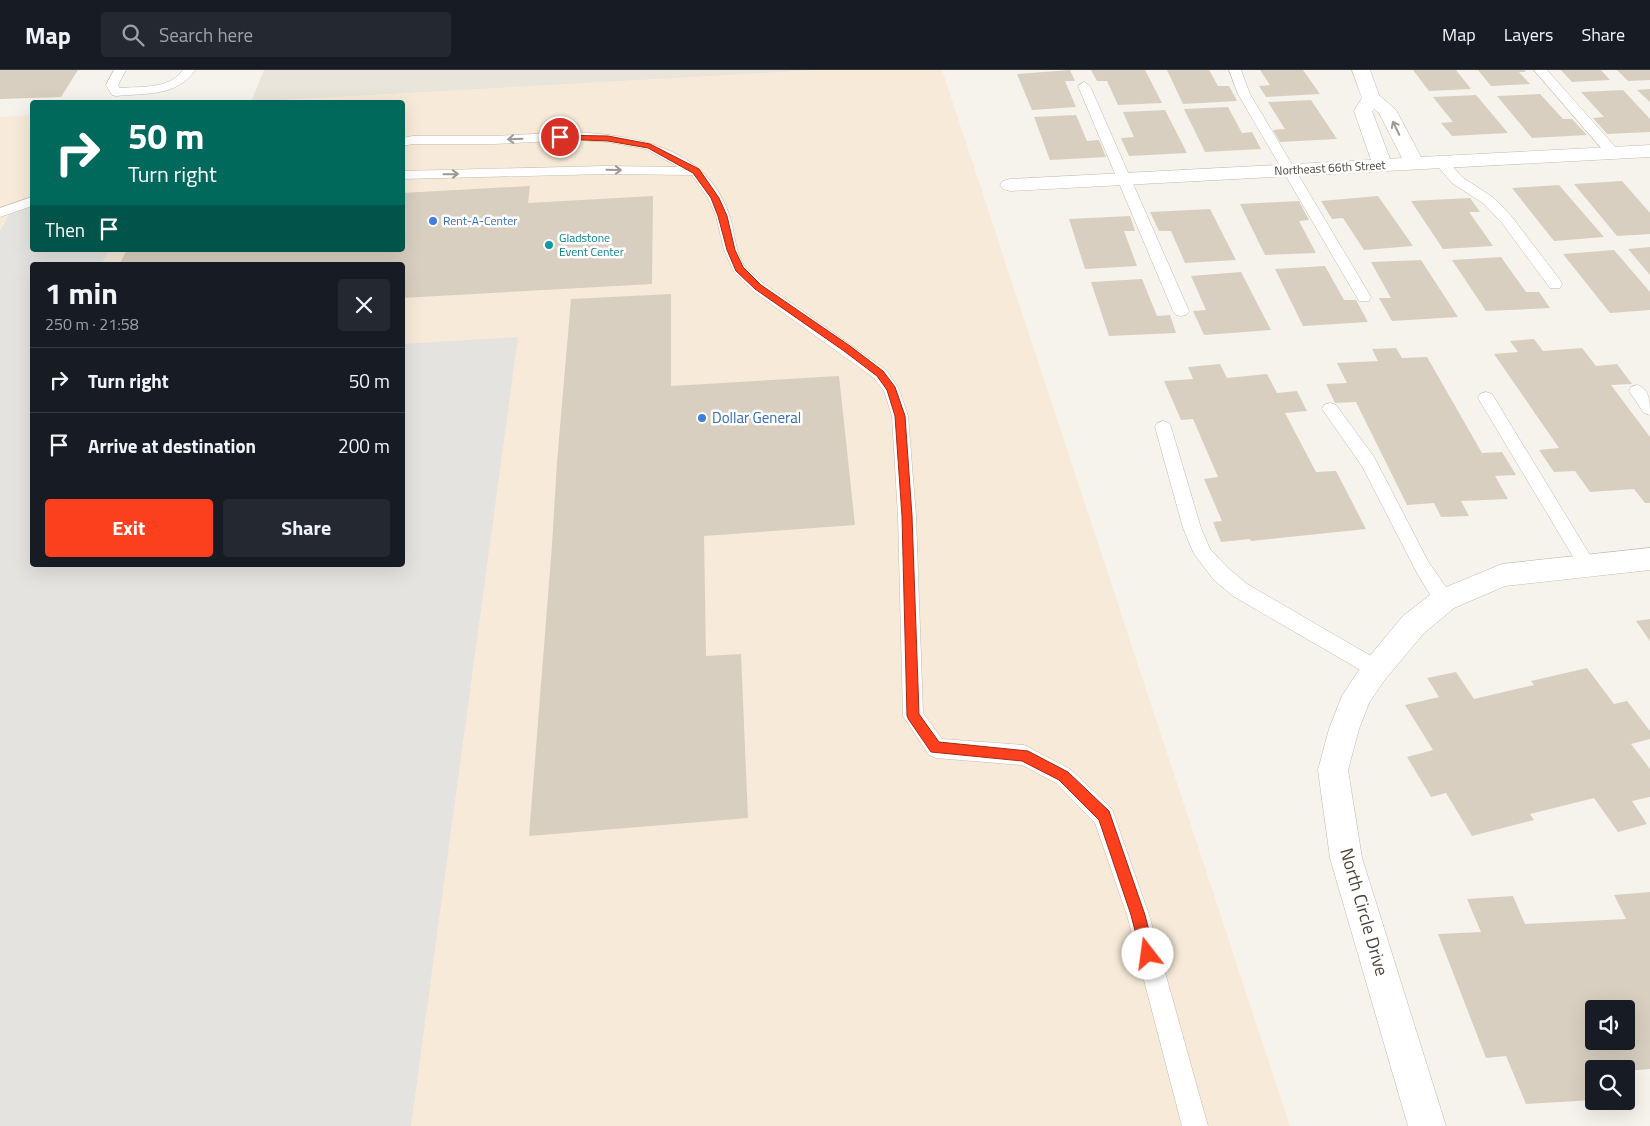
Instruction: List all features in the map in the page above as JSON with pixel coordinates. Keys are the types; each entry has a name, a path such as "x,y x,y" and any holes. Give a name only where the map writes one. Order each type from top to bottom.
{"street":[{"path":"1361,70 1371,98 1388,110 1414,163"},
{"path":"1371,98 1363,111 1382,165"},
{"name":"Northeast 66th Street","path":"1010,185 1650,151"},
{"name":"North Circle Drive","path":"1427,1126 1346,858 1333,770 1344,729 1358,696 1376,669 1414,625 1444,600 1502,575 1650,559"}],"lane":[{"path":"120,70 112,85 116,92 174,86 185,79 189,70"},
{"path":"1235,70 1244,94 1364,297"},
{"path":"1540,70 1613,153"},
{"path":"1084,86 1181,312"},
{"path":"405,141 576,136 608,138 650,146 696,171 715,198 731,250 740,269 758,287 847,348 880,374 891,389 900,416 907,516 913,716 936,748 1024,755 1063,776 1104,816 1138,915 1195,1126"},
{"path":"1441,162 1457,180 1489,201 1507,220 1555,284"},
{"path":"405,175 605,170 696,171"},
{"path":"0,212 30,201"},
{"path":"1636,391 1650,409"},
{"path":"1486,398 1587,565"},
{"path":"1330,409 1368,462 1423,568 1444,600"},
{"path":"1163,427 1192,528 1203,554 1220,574 1240,590 1376,669"}],"shaded area":[{"path":"264,70 822,70 287,100 252,100"},
{"path":"822,70 942,70 1290,1126 0,1126 0,117 30,115 30,252 405,252 405,100 287,100"},
{"path":"30,201 30,252 108,252 103,262 30,262 30,567 405,567 405,344 518,337 411,1126 0,1126 0,231 16,202"}],"building":[{"path":"0,70 78,70 61,97 0,99"},
{"path":"1070,70 1075,81 1065,81 1076,107 1032,110 1017,74"},
{"path":"1091,70 1145,70 1162,103 1118,105 1107,81 1097,81"},
{"path":"1167,70 1209,70 1218,86 1229,86 1237,101 1183,104"},
{"path":"1260,70 1303,70 1320,94 1266,97 1259,86 1270,85"},
{"path":"1413,70 1456,70 1471,89 1429,91"},
{"path":"1478,70 1524,70 1526,72 1519,72 1530,84 1491,86"},
{"path":"1561,70 1601,70 1610,80 1572,82"},
{"path":"1617,70 1650,70 1650,80 1628,81"},
{"path":"1650,89 1650,102 1637,90"},
{"path":"1623,90 1650,119 1650,132 1607,134 1593,118 1604,117 1581,92"},
{"path":"1540,94 1563,119 1572,119 1587,135 1532,138 1497,96"},
{"path":"1476,95 1508,133 1452,136 1441,123 1453,122 1433,97"},
{"path":"1311,100 1337,139 1280,142 1273,130 1285,129 1268,102"},
{"path":"1228,107 1242,133 1252,132 1261,149 1205,152 1184,109"},
{"path":"1165,110 1187,153 1129,156 1121,138 1134,137 1123,112"},
{"path":"1076,115 1087,141 1099,140 1106,157 1050,160 1034,117"},
{"path":"1622,181 1650,213 1650,234 1617,236 1574,184"},
{"path":"1559,185 1604,237 1554,241 1512,188"},
{"path":"530,186 528,203 653,196 652,284 405,298 405,262 121,262 126,252 405,252 405,193"},
{"path":"1378,196 1413,246 1364,250 1343,218 1332,219 1321,201"},
{"path":"1470,198 1480,212 1469,212 1493,246 1443,249 1411,201"},
{"path":"1299,201 1309,220 1299,221 1316,253 1265,255 1240,204"},
{"path":"1210,209 1236,260 1185,263 1171,231 1159,231 1150,212"},
{"path":"1130,216 1135,231 1124,231 1137,266 1085,269 1069,219"},
{"path":"1650,247 1650,275 1628,249"},
{"path":"1614,250 1650,292 1650,310 1610,313 1563,254"},
{"path":"1501,257 1526,292 1539,292 1550,308 1486,311 1452,260"},
{"path":"1421,260 1458,317 1392,321 1379,298 1391,298 1371,262"},
{"path":"1325,266 1344,300 1356,300 1368,322 1303,326 1275,269"},
{"path":"1241,272 1271,330 1204,335 1193,311 1206,310 1191,276"},
{"path":"1142,279 1157,316 1170,315 1176,333 1109,336 1091,282"},
{"path":"671,294 671,386 839,376 855,525 704,536 706,656 741,654 748,818 529,836 571,299"},
{"path":"1534,339 1543,351 1582,348 1596,366 1617,364 1632,384 1611,385 1650,437 1650,503 1645,503 1634,489 1590,492 1575,471 1554,472 1539,450 1559,448 1494,354 1518,352 1510,341"},
{"path":"1396,348 1402,358 1427,357 1482,453 1502,452 1516,475 1495,476 1508,499 1461,501 1469,516 1441,517 1434,503 1407,505 1356,402 1335,403 1326,384 1347,383 1337,363 1378,361 1372,349"},
{"path":"1220,364 1227,378 1267,374 1277,393 1297,391 1307,411 1285,413 1316,472 1336,471 1366,529 1251,541 1250,539 1221,542 1213,522 1222,521 1204,479 1218,477 1193,419 1181,420 1164,381 1193,379 1188,367"},
{"path":"1650,619 1650,641 1636,621"},
{"path":"1587,668 1614,704 1627,701 1650,731 1650,739 1631,744 1650,769 1650,797 1632,801 1647,824 1618,832 1594,798 1530,814 1534,820 1472,836 1446,793 1431,797 1407,757 1433,750 1405,705 1439,697 1427,678 1456,672 1474,699 1534,685 1531,681"},
{"path":"1650,892 1650,1069 1635,1070 1635,1060 1585,1060 1585,1101 1526,1104 1506,1056 1486,1058 1438,934 1481,932 1467,899 1513,896 1525,924 1626,919 1614,895"}],"place":[{"name":"Rent-A-Center","path":"433,221"},
{"name":"Gladstone Event Center","path":"549,245"},
{"name":"Dollar General","path":"702,418"}],"route":[{"path":"560,137 608,138 650,146 696,171 715,198 731,250 740,269 758,287 847,348 880,374 891,389 900,416 907,516 913,716 936,748 1024,755 1063,776 1104,816 1138,915 1148,954"}]}
